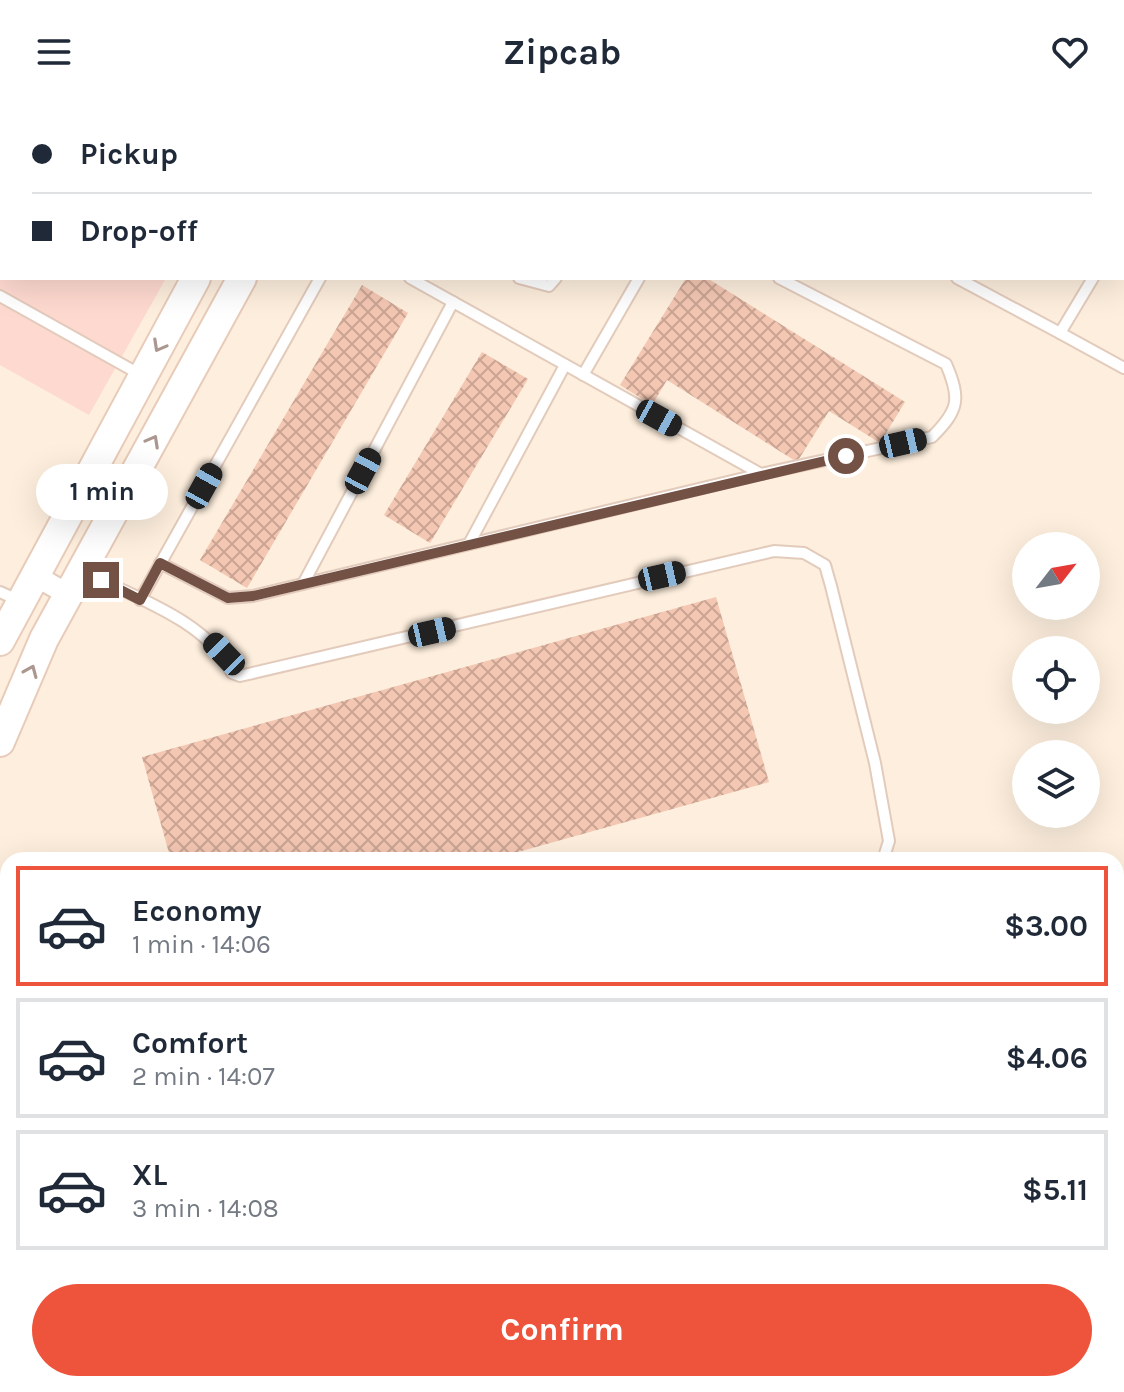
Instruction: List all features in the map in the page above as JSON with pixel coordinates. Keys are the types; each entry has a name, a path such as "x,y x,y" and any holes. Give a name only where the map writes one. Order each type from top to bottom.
{"street":[{"path":"0,641 10,596 34,575 195,280"},
{"path":"0,742 44,639 241,280"},
{"path":"34,575 75,583"}],"lane":[{"path":"140,600 319,280"},
{"path":"414,280 761,474"},
{"path":"526,280 549,286 554,280"},
{"path":"583,375 638,280"},
{"path":"160,563 228,598 303,584 761,474 932,437 951,418 958,391 946,364 783,280"},
{"path":"961,280 1124,368"},
{"path":"1060,333 1092,280"},
{"path":"0,296 142,376"},
{"path":"303,584 453,302"},
{"path":"469,544 565,365"},
{"path":"75,583 140,600 206,635 224,654 232,673 240,676 774,551 804,553 825,565 828,575 875,763 889,841 886,852"}],"shaded area":[{"path":"0,280 165,280 89,415 0,365"}],"building":[{"path":"685,280 710,280 905,402 880,443 829,411 797,462 667,380 652,405 620,385"},
{"path":"362,285 408,313 247,588 200,560"},
{"path":"482,352 528,379 430,543 384,515"},
{"path":"716,597 769,782 518,852 169,852 142,757"}],"route":[{"path":"101,580 140,600 160,563 228,598 253,596 846,456"}]}
